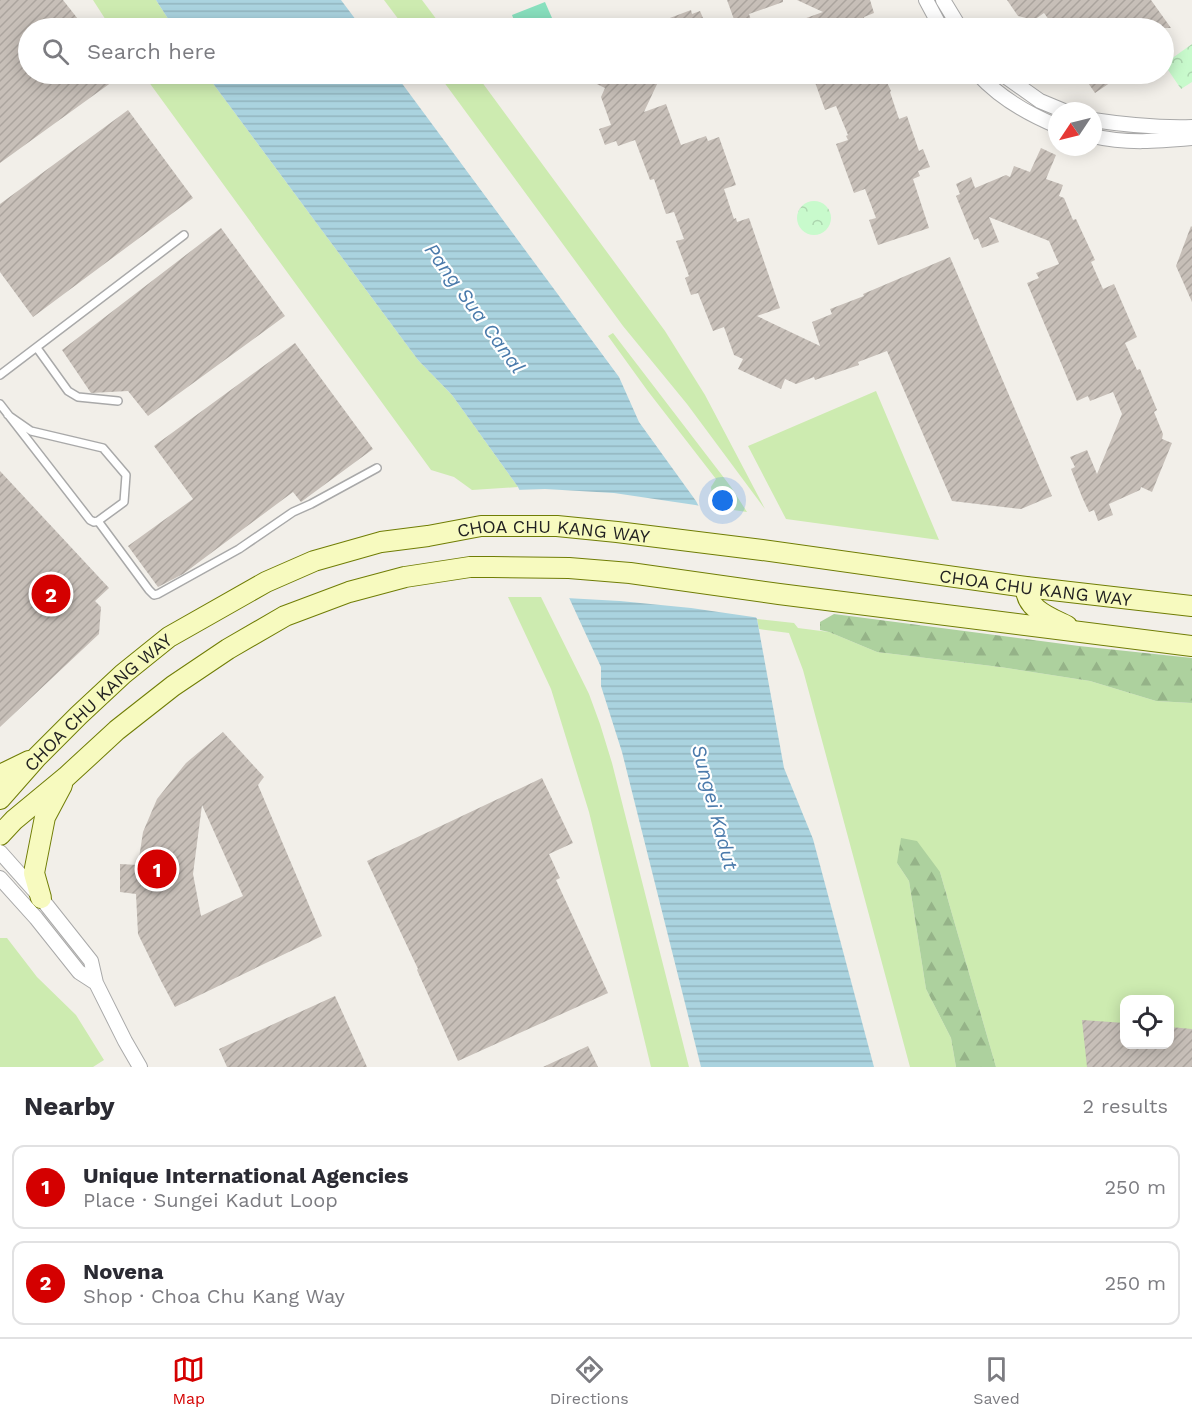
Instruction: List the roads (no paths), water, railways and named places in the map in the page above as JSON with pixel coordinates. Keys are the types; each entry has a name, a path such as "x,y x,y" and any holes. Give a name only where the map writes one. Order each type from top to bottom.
{"main road":[{"name":"CHOA CHU KANG WAY","path":"0,799 37,757 123,674 169,637 266,582 314,561 381,542 481,526 557,526 762,550 1026,587 1192,606"},
{"name":"CHOA CHU KANG WAY","path":"0,835 14,820 66,777 117,730 173,686 228,649 285,616 349,592 405,577 470,567 569,568 630,573 1192,646"},
{"path":"1026,587 1030,603 1039,612 1080,633"},
{"path":"0,775 37,757"},
{"path":"41,898 34,873 45,817 66,777"}],"street":[{"path":"926,0 936,18"},
{"path":"943,0 954,18"},
{"path":"989,84 1012,102 1048,122"},
{"path":"1017,84 1048,104"},
{"path":"1102,121 1162,128 1192,127"},
{"path":"1102,138 1122,141 1192,138"},
{"path":"0,852 41,898 91,961 96,983 140,1067"},
{"path":"0,878 36,918 79,972 96,983"}],"lane":[{"path":"0,375 184,235"},
{"path":"37,348 68,391 78,397 118,401"},
{"path":"0,404 8,415 85,515 90,520 98,521 123,502 126,475 103,448 32,431 8,415"},
{"path":"98,521 154,595 239,549 293,512 377,468"}],"water":[{"path":"156,0 341,0 354,18 168,18"},
{"path":"213,84 402,84 619,377 639,422 696,501 757,619 784,768 813,839 874,1067 701,1067 622,752 601,686 601,667 518,487 452,395 418,360"}],"place":[{"name":"Novena","path":"51,594"},
{"name":"Unique International Agencies","path":"157,869"}],"water label":[{"name":"Pang Sua Canal","path":"475,308"},
{"name":"Sungei Kadut","path":"715,807"}]}
